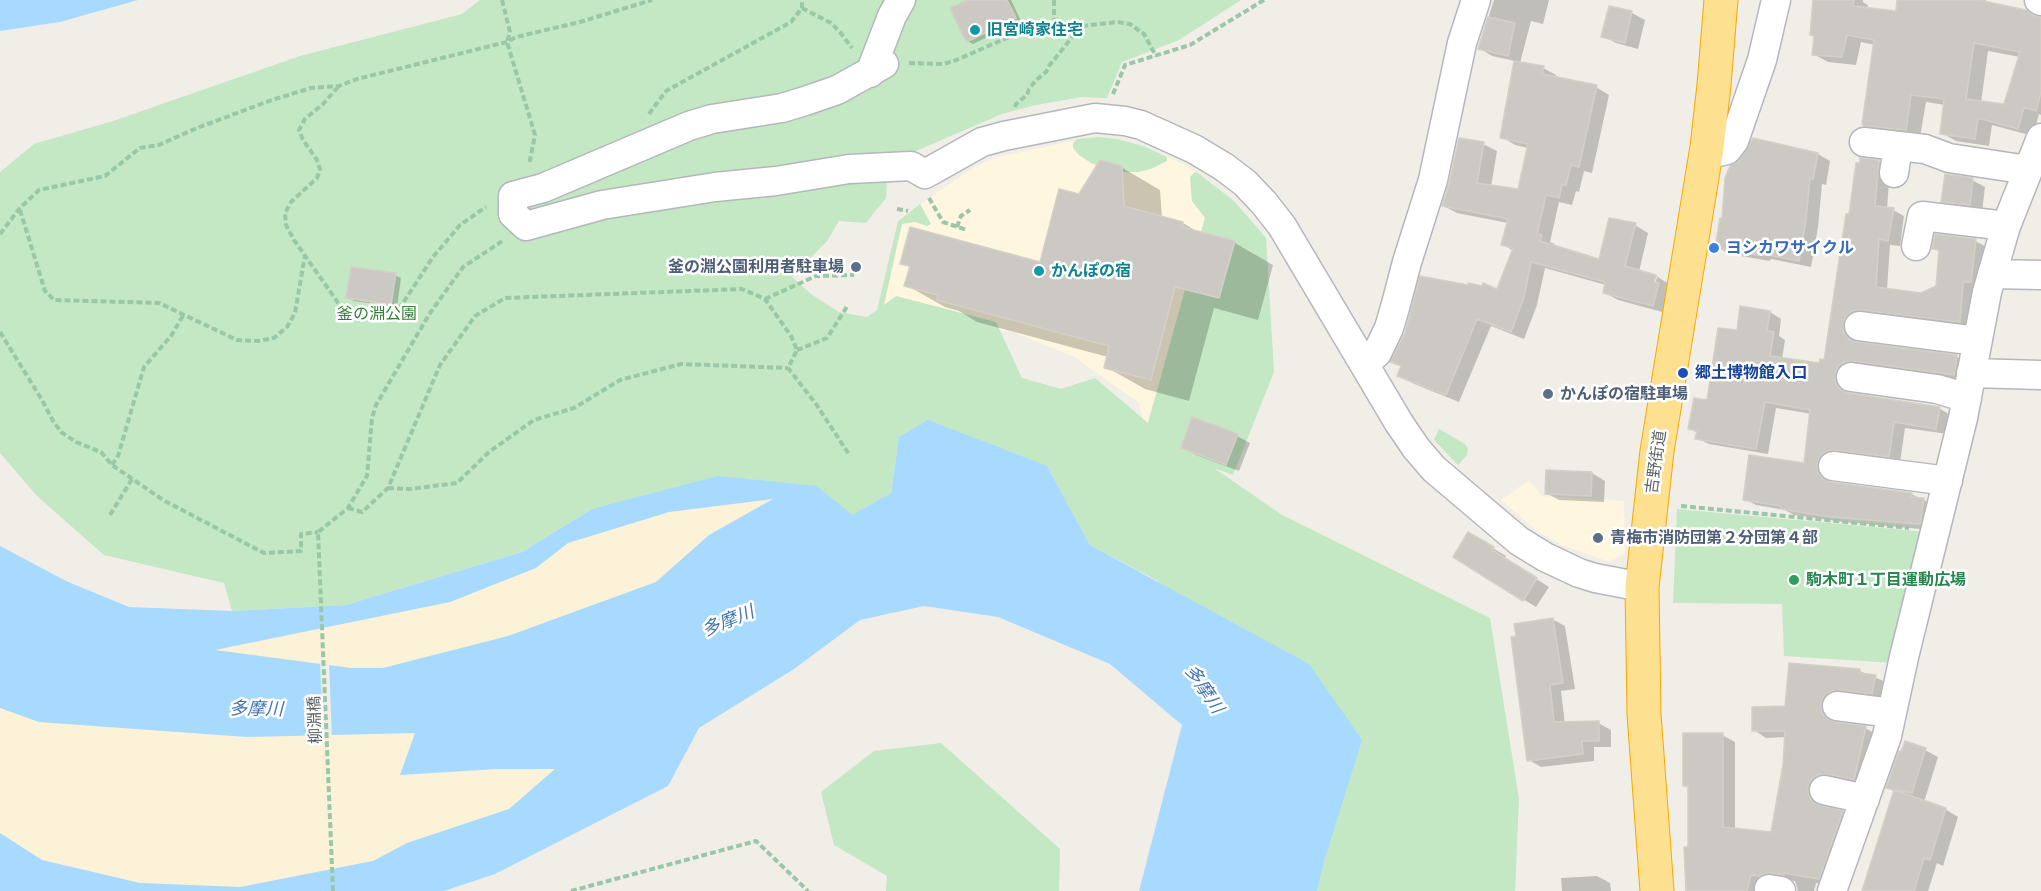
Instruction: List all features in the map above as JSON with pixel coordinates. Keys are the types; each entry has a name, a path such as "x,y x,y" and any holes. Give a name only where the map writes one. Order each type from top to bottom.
{"highway":[{"name":"吉野街道","path":"1657,891 1644,714 1642,587 1657,452 1705,156 1721,0"}],"street":[{"path":"901,0 877,68 837,90 782,108 712,118 543,188 513,196 513,214 526,226 602,205 704,188 860,169 911,166 927,186 966,151 993,139 1081,119 1110,118 1141,125 1170,136 1204,155 1245,183 1282,226 1416,448 1434,469 1519,541 1545,557 1579,573 1642,587"},
{"path":"1364,364 1377,354 1389,328 1433,180 1462,43 1476,0"},
{"path":"1705,156 1727,150 1734,141 1762,60 1776,0"},
{"path":"1832,891 1865,799 1892,713 1948,481 1992,274 2006,226 2041,138"},
{"path":"1864,142 1896,160 1925,149 1949,158 2028,170"},
{"path":"1916,246 1922,216 2006,226"},
{"path":"1992,274 2041,275"},
{"path":"1859,326 1977,341"},
{"path":"1851,377 1937,389 2041,375"},
{"path":"1833,466 1948,481"},
{"path":"1837,706 1892,713"},
{"path":"1824,790 1865,799"}],"path":[{"path":"339,86 323,104 305,118 299,130 317,160 320,170 317,178 291,202 285,213 286,225 341,307 358,317 381,317 401,306 433,257 460,225 479,211 513,196 528,168 535,135 507,42 510,32 502,0"},
{"path":"0,234 19,209 39,190 105,176 140,148 159,145 269,101 312,88 339,86 357,79 507,42 516,37 580,22 652,0"},
{"path":"648,144 646,125 648,117 652,107 666,91 792,22 802,8 802,0"},
{"path":"1054,0 1054,26"},
{"path":"1110,118 1112,96 1125,65 1190,45 1264,0"},
{"path":"802,8 831,23 877,68 943,64 1009,37 1054,26 1117,22 1130,24 1144,34 1156,56"},
{"path":"1016,117 1016,104 1027,95 1029,88 1046,72 1082,26"},
{"path":"927,186 942,222 967,230"},
{"path":"19,209 45,291 54,300 159,303 237,340 258,341 274,338 287,327 295,313 305,254"},
{"path":"897,209 908,211"},
{"path":"957,227 961,216 970,210"},
{"path":"0,333 61,432 76,442 101,452 112,465 163,500 264,553 301,551 301,534 318,532 348,508 367,476 372,418 376,405 430,313 463,267 526,226"},
{"path":"765,299 816,276 854,275"},
{"path":"348,508 362,512 388,488 440,365 475,316 505,298 742,289 765,299 792,336 797,350 789,368"},
{"path":"797,350 827,338 848,305"},
{"path":"112,465 118,456 144,367 171,336 184,314"},
{"path":"388,488 410,489 456,483 489,452 534,420 574,408 620,380 681,364 789,368"},
{"path":"789,368 850,456"},
{"path":"110,514 132,479"},
{"path":"1674,506 1935,530"},
{"name":"柳淵橋","path":"318,532 333,891"},
{"path":"571,891 756,841 808,891"}],"shaded area":[{"path":"1099,137 1117,139 1156,152 1183,164 1214,184 1146,431 1139,403 1073,356 1013,332 876,317 898,221 903,216 973,168 998,157"},
{"path":"1529,480 1542,496 1624,501 1625,553 1609,562 1562,545 1537,531 1501,500"}],"green space":[{"name":"釜の淵公園","path":"480,0 1241,0 1179,40 1122,62 1107,98 1081,97 1002,114 888,163 886,198 866,223 839,221 827,241 792,277 811,294 839,312 867,317 877,310 898,221 920,204 931,224 927,226 915,222 902,224 884,305 896,296 996,322 1022,378 1061,389 1095,378 1148,423 1205,218 1192,201 1190,177 1195,172 1198,173 1234,201 1266,238 1274,372 1233,475 1214,468 1282,515 1490,618 1519,799 1515,891 1317,891 1326,855 1158,581 1090,545 1047,466 899,437 891,493 851,516 817,486 592,509 522,552 346,605 232,611 224,583 104,555 37,496 0,453 0,172 34,144 113,121 300,56 462,14"},
{"path":"1099,137 1143,146 1167,157 1167,161 1151,169 1124,172 1091,163 1073,148 1073,143 1077,139"},
{"path":"1439,429 1465,444 1468,449 1467,455 1458,465 1434,440"},
{"name":"駒木町１丁目運動広場","path":"1677,509 1926,532 1894,663 1784,656 1782,604 1673,603"},
{"path":"941,743 1060,849 1059,891 886,891 887,876 834,845 821,792 874,751"}],"sand":[{"path":"774,498 709,535 656,582 508,636 383,668 351,668 213,650 450,602 536,568 568,543 669,512"},
{"path":"0,708 39,722 247,737 415,733 400,775 497,769 556,769 509,809 407,843 373,861 240,887 140,883 42,860 0,833"}],"water":[{"path":"0,0 138,0 60,22 0,31"},
{"name":"多摩川","path":"928,420 1047,466 1090,545 1309,664 1362,740 1317,891 1139,891 1182,725 1110,664 998,617 924,606 860,620 794,669 699,728 668,786 495,874 444,891 0,891 0,833 42,860 140,883 240,887 373,861 407,843 509,809 555,769 497,769 400,775 415,733 247,737 39,722 0,708 0,546 66,581 129,607 232,611 346,605 522,552 592,509 718,476 817,486 852,515 891,493 899,437","holes":["773,499 709,535 656,582 508,636 383,668 351,668 215,650 450,602 536,568 568,543 669,512"]}],"pier":[{"path":"320,661 329,662 332,738 323,738"}],"building":[{"name":"旧宮崎家住宅","path":"967,0 1007,0 1016,18 966,42 950,8"},
{"path":"1813,0 1854,0 1853,6 1896,11 1897,0 1979,0 2026,10 2032,15 2041,17 2041,92 2036,111 2024,107 2018,129 1978,118 1975,139 1940,134 1944,99 1911,95 1906,130 1864,126 1862,124 1874,40 1847,35 1842,57 1812,55 1814,36 1810,35","holes":["1974,43 2020,52 2004,104 1966,99"]},
{"path":"1609,6 1632,11 1625,43 1601,37"},
{"path":"1488,17 1515,23 1508,56 1478,49"},
{"path":"1514,61 1544,66 1542,74 1597,85 1579,167 1571,165 1566,185 1562,185 1559,198 1546,195 1537,234 1542,235 1540,241 1599,259 1609,218 1636,223 1625,266 1656,275 1654,282 1659,283 1653,306 1603,293 1605,282 1531,262 1524,297 1511,332 1477,319 1446,395 1397,376 1401,366 1390,362 1405,333 1420,276 1468,285 1468,283 1482,286 1483,283 1497,289 1513,248 1501,245 1508,219 1442,206 1459,138 1484,142 1477,183 1518,189 1528,144 1500,138"},
{"path":"1753,138 1818,153 1813,179 1810,178 1799,261 1715,248 1720,218 1722,218 1725,178 1730,166 1740,160"},
{"path":"1860,158 1879,160 1875,206 1894,208 1888,241 1879,239 1876,287 1921,293 1936,286 1939,250 1932,249 1935,234 1976,239 1971,282 1963,282 1960,322 1860,310 1852,311 1843,323 1844,333 1856,342 1957,355 1954,375 1853,361 1844,362 1838,366 1835,374 1836,384 1848,393 1940,407 1936,429 1894,422 1889,457 1835,450 1827,451 1820,456 1817,463 1818,473 1830,482 1912,493 1911,497 1924,498 1920,524 1831,517 1743,500 1749,455 1804,463 1810,410 1765,402 1756,449 1695,439 1697,431 1688,429 1694,398 1707,400 1718,328 1737,330 1740,306 1770,311 1767,331 1774,332 1770,356 1819,363 1820,359 1824,360 1846,214 1849,214 1856,163 1860,163"},
{"name":"かんぽの宿","path":"1100,160 1122,166 1124,206 1183,222 1182,227 1235,241 1219,298 1175,287 1151,380 1104,368 1109,346 937,300 938,295 904,286 910,266 900,264 910,227 1040,262 1059,189 1079,194"},
{"path":"1945,174 1973,178 1970,205 1941,202"},
{"path":"351,267 396,273 391,305 346,298"},
{"path":"1192,417 1238,434 1226,465 1181,448"},
{"path":"1546,470 1592,472 1591,496 1545,494"},
{"path":"1468,532 1494,547 1492,550 1537,578 1523,601 1453,557"},
{"path":"1553,618 1563,683 1550,685 1554,722 1599,721 1599,741 1582,741 1583,754 1527,761 1511,637 1516,636 1514,624"},
{"path":"1789,663 1860,669 1859,673 1876,675 1872,694 1831,691 1824,696 1821,703 1822,713 1828,719 1866,726 1854,780 1820,774 1812,778 1808,786 1809,796 1813,803 1843,811 1819,879 1771,873 1751,875 1747,891 1686,891 1684,847 1688,847 1688,786 1683,786 1683,733 1723,733 1723,827 1771,832 1783,765 1785,731 1752,731 1752,707 1785,706"},
{"path":"1905,741 1926,748 1912,793 1886,788 1899,751 1901,752"},
{"path":"1894,790 1946,808 1930,860 1924,858 1914,891 1862,891"}],"place":[{"name":"旧宮崎家住宅","path":"975,30"},
{"name":"ヨシカワサイクル","path":"1714,248"},
{"name":"釜の淵公園利用者駐車場","path":"856,267"},
{"name":"かんぽの宿","path":"1039,271"},
{"name":"郷土博物館入口","path":"1683,373"},
{"name":"かんぽの宿駐車場","path":"1548,394"},
{"name":"青梅市消防団第２分団第４部","path":"1598,538"},
{"name":"駒木町１丁目運動広場","path":"1794,580"}]}
